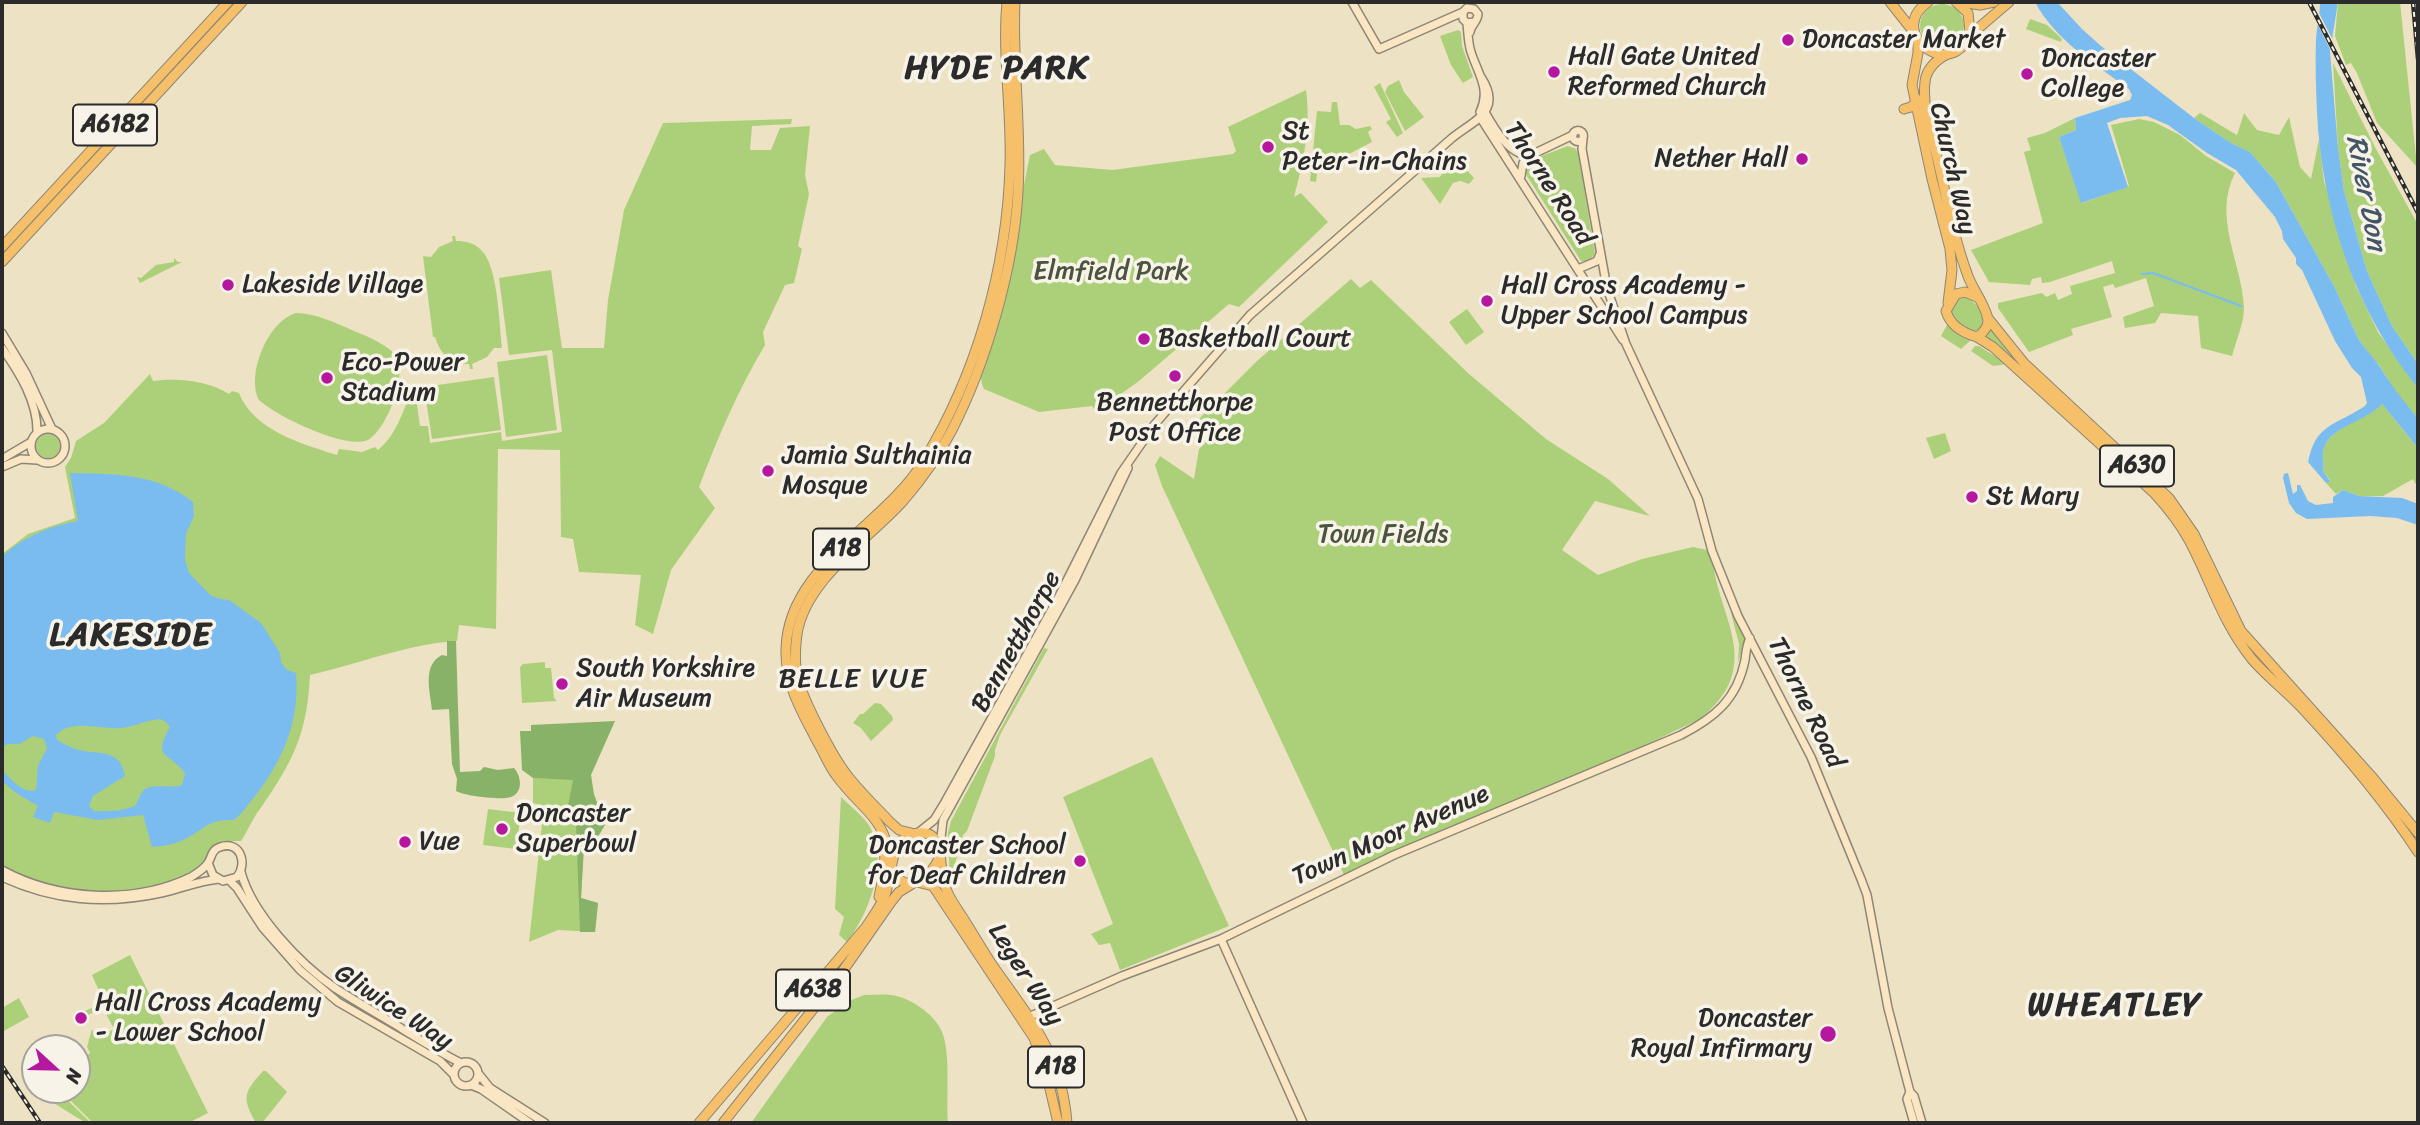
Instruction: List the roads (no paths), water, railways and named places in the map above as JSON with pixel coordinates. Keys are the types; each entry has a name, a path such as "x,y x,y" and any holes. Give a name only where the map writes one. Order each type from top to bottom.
{"highway":[{"name":"A6182","path":"2,247 228,2"},
{"name":"A6182","path":"3,262 242,2"},
{"name":"A18","path":"891,864 885,833 876,819 834,773 796,702 788,674 787,635 792,616 807,586 921,466 947,420 975,348 996,279 1008,204 1010,163 1007,2"},
{"name":"A18","path":"916,833 899,830 890,822 839,764 799,682 796,663 797,633 813,593 903,500 927,471 952,430 973,383 1001,293 1016,213 1019,169 1014,60 1016,2"},
{"path":"1890,2 1931,52 1948,54"},
{"name":"Church Way","path":"1928,2 1917,13 1914,27 1918,53 1912,85 1950,249 1952,270 1947,308"},
{"path":"1958,2 1980,5 1994,2"},
{"path":"1958,2 1970,19 1968,38"},
{"name":"Church Way","path":"1977,297 1963,260 1934,144 1925,97 1926,75 1936,62 1959,49 2008,2"},
{"path":"1904,109 1916,105 1926,75"},
{"path":"1965,292 1977,297 1987,317 1985,330 1977,337 1967,334 1954,325 1947,308 1956,294 1965,292"},
{"name":"A630","path":"1987,317 2024,363 2169,498 2194,534 2241,631 2418,833"},
{"name":"A630","path":"1977,337 1993,347 2154,492 2166,506 2190,542 2227,622 2253,660 2288,693 2346,757 2389,809 2418,852"},
{"path":"2016,375 2034,385"},
{"path":"2398,809 2411,818 2418,817"},
{"path":"866,927 880,894 884,872 885,833"},
{"path":"916,833 931,836 941,851 932,872 915,883 901,881 895,875 891,864 900,845 916,833"},
{"name":"Leger Way","path":"941,851 942,877 947,894 1055,1064 1067,1123"},
{"name":"A638","path":"699,1123 866,927 885,897 891,864"},
{"name":"Leger Way","path":"915,883 933,886 1026,1018 1040,1053 1058,1123"},
{"name":"A638","path":"723,1123 841,975 899,892 915,883"}],"street":[{"path":"1352,2 1379,49 1439,24 1467,20 1469,43 1491,98 1481,111"},
{"name":"Bennetthorpe","path":"916,833 934,820 945,802 1056,602 1121,473 1154,424 1240,324 1481,111"},
{"name":"Thorne Road","path":"1481,111 1503,140 1525,155 1531,155 1573,135 1576,142 1583,139 1582,149 1600,254 1611,303 1626,344 1699,499 1721,576 1749,638 1811,757 1867,895 1888,1008 1910,1092 1907,1099 1916,1122"},
{"name":"Thorne Road","path":"1481,111 1626,344"},
{"path":"1521,177 1523,163 1531,155"},
{"path":"1578,269 1597,261 1600,254"},
{"path":"2,333 26,373 52,429 64,439 64,453 55,462 21,459 2,467"},
{"path":"2,348 36,411 37,433 31,442 2,459"},
{"path":"37,433 52,429"},
{"path":"31,442 31,450 38,460"},
{"name":"Bennetthorpe","path":"941,851 943,820 1075,580 1134,454"},
{"name":"Town Moor Avenue","path":"1026,1018 1122,976 1221,939 1394,855 1698,726 1715,715 1728,701 1745,658 1749,638"},
{"path":"1745,658 1756,651"},
{"path":"2,870 44,889 83,894 126,894 160,889 192,876 208,863 214,850 226,846 232,847 242,856 241,872 230,881 219,879 132,899 95,900 41,892 2,877"},
{"path":"208,863 213,875 219,879"},
{"name":"Gliwice Way","path":"241,872 244,884 265,918 310,968 334,988 461,1063"},
{"name":"Gliwice Way","path":"230,881 262,928 300,970 338,1002 440,1061 454,1075"},
{"path":"1221,939 1303,1123"},
{"path":"530,1123 481,1089 459,1084 454,1075 458,1066 470,1062 475,1065 490,1088 545,1123"},
{"path":"471,1085 477,1079 478,1073"}],"water":[{"path":"2035,2 2057,2 2101,46 2194,118 2231,143 2250,152 2276,182 2334,286 2359,340 2418,418 2418,448 2382,404 2328,440 2323,451 2323,471 2330,481 2326,483 2308,462 2322,432 2367,403 2361,377 2335,341 2302,270 2296,264 2296,258 2283,239 2275,217 2236,170 2168,125 2147,116 2120,118 2107,123 2128,187 2081,203 2059,137 2076,130 2075,118 2130,100 2132,95 2129,89 2065,40"},
{"path":"2320,2 2338,2 2330,52 2344,191 2367,271 2392,326 2418,364 2418,388 2376,326 2346,259 2335,223 2326,187 2317,113 2316,39"},
{"name":"LAKESIDE","path":"70,473 134,477 165,485 179,492 193,502 194,516 186,534 185,560 189,573 210,595 229,600 261,623 280,653 281,662 287,670 296,673 295,707 282,753 266,781 234,820 217,821 178,842 152,847 143,815 98,820 54,812 50,823 33,817 38,806 2,781 2,770 21,788 36,790 38,766 47,748 44,739 33,736 19,744 2,747 2,557 37,533 78,521","holes":["160,719 170,727 162,750 185,773 182,785 148,788 135,806 130,808 94,811 89,806 93,796 125,776 122,767 119,761 108,754 73,748 57,740 56,735 70,727 78,726 121,728"]},
{"path":"2288,473 2293,494 2297,491 2297,485 2300,485 2308,501 2316,505 2333,503 2333,497 2343,490 2359,496 2402,498 2418,504 2418,525 2397,518 2370,516 2307,519 2296,513 2289,503 2283,478 2284,474"}],"waterway":[{"path":"2142,274 2153,273 2241,306"}],"railway":[{"path":"2309,2 2418,213"},
{"path":"2413,2 2418,59"},
{"path":"2,1066 40,1123"}],"place":[{"name":"Doncaster Market","path":"1788,40"},
{"name":"Hall Gate United Reformed Church","path":"1554,72"},
{"name":"Doncaster College","path":"2027,74"},
{"name":"St Peter-in-Chains","path":"1268,147"},
{"name":"Nether Hall","path":"1802,159"},
{"name":"Lakeside Village","path":"228,285"},
{"name":"Hall Cross Academy - Upper School Campus","path":"1487,301"},
{"name":"Basketball Court","path":"1144,339"},
{"name":"Bennetthorpe Post Office","path":"1175,376"},
{"name":"Eco-Power Stadium","path":"327,378"},
{"name":"Jamia Sulthainia Mosque","path":"768,471"},
{"name":"St Mary","path":"1972,497"},
{"name":"South Yorkshire Air Museum","path":"562,684"},
{"name":"Doncaster Superbowl","path":"502,829"},
{"name":"Vue","path":"405,842"},
{"name":"Doncaster School for Deaf Children","path":"1080,861"},
{"name":"Hall Cross Academy - Lower School","path":"81,1018"},
{"name":"Doncaster Royal Infirmary","path":"1828,1034"}],"district":[{"name":"HYDE PARK","path":"997,70"},
{"name":"LAKESIDE","path":"131,637"},
{"name":"BELLE VUE","path":"853,680"},
{"name":"WHEATLEY","path":"2115,1007"}],"water label":[{"name":"River Don","path":"2365,193"}],"park label":[{"name":"Elmfield Park","path":"1111,272"},
{"name":"Town Fields","path":"1383,535"}]}
